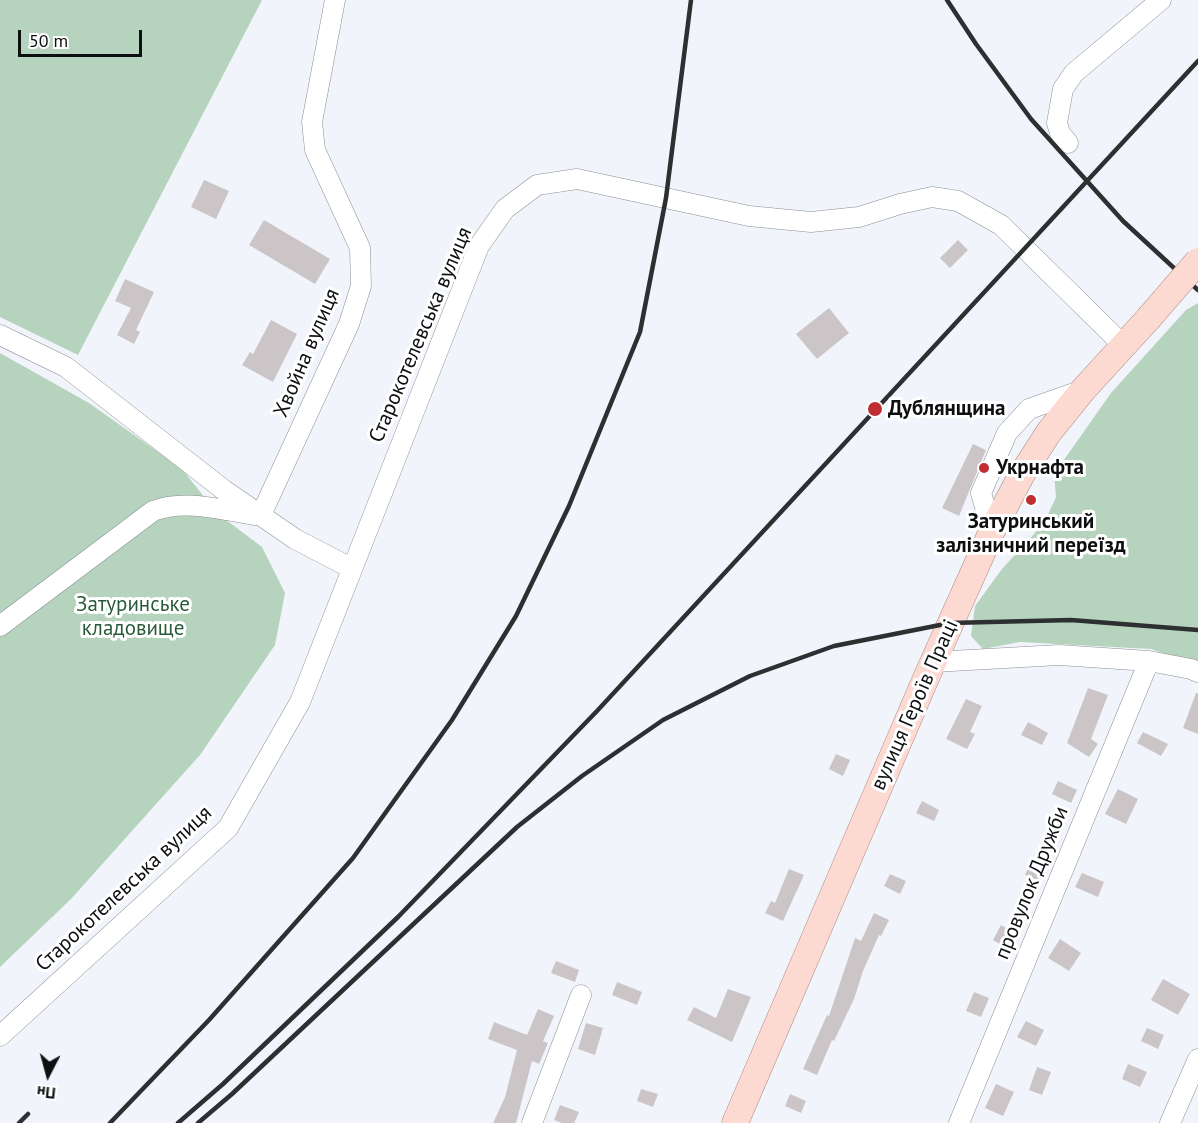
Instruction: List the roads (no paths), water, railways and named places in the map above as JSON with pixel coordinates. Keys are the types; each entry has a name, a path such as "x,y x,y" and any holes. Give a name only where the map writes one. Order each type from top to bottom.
{"main road":[{"name":"вулиця Героїв Праці","path":"735,1123 933,662 992,531 1022,474 1049,432 1083,390 1198,261"}],"street":[{"name":"Хвойна вулиця","path":"261,515 349,324 361,286 360,248 315,150 312,122 335,0"},
{"path":"1068,143 1060,133 1057,123 1063,89 1074,73 1141,6 1161,0"},
{"name":"Старокотелевська вулиця","path":"0,1036 228,828 300,702 479,246 505,209 537,185 578,179 749,216 811,222 859,217 932,197 958,201 1001,225 1123,345"},
{"path":"0,335 66,367 224,490 295,538 351,568"},
{"path":"992,531 981,493 1007,433 1029,409 1083,390"},
{"path":"0,626 153,511 181,504 261,515"},
{"path":"933,662 1059,655 1149,661 1198,672"},
{"name":"провулок Дружби","path":"959,1123 1149,661"},
{"path":"532,1123 581,995"},
{"path":"1170,1123 1198,1059"}],"railway":[{"path":"110,1123 209,1020 353,858 452,720 516,616 569,506 640,332 666,198 691,0"},
{"path":"947,0 1031,119 1123,221 1198,290"},
{"path":"178,1123 223,1084 398,917 597,711 1198,61"},
{"path":"198,1123 232,1094 517,827 582,776 663,720 750,676 834,646 950,623 1071,620 1198,630"},
{"path":"19,1123 28,1114"}],"place":[{"name":"Дублянщина","path":"875,409"},
{"name":"Укрнафта","path":"984,468"},
{"name":"Затуринський залізничний переїзд","path":"1031,500"}],"park label":[{"name":"Затуринське кладовище","path":"133,617"}]}
